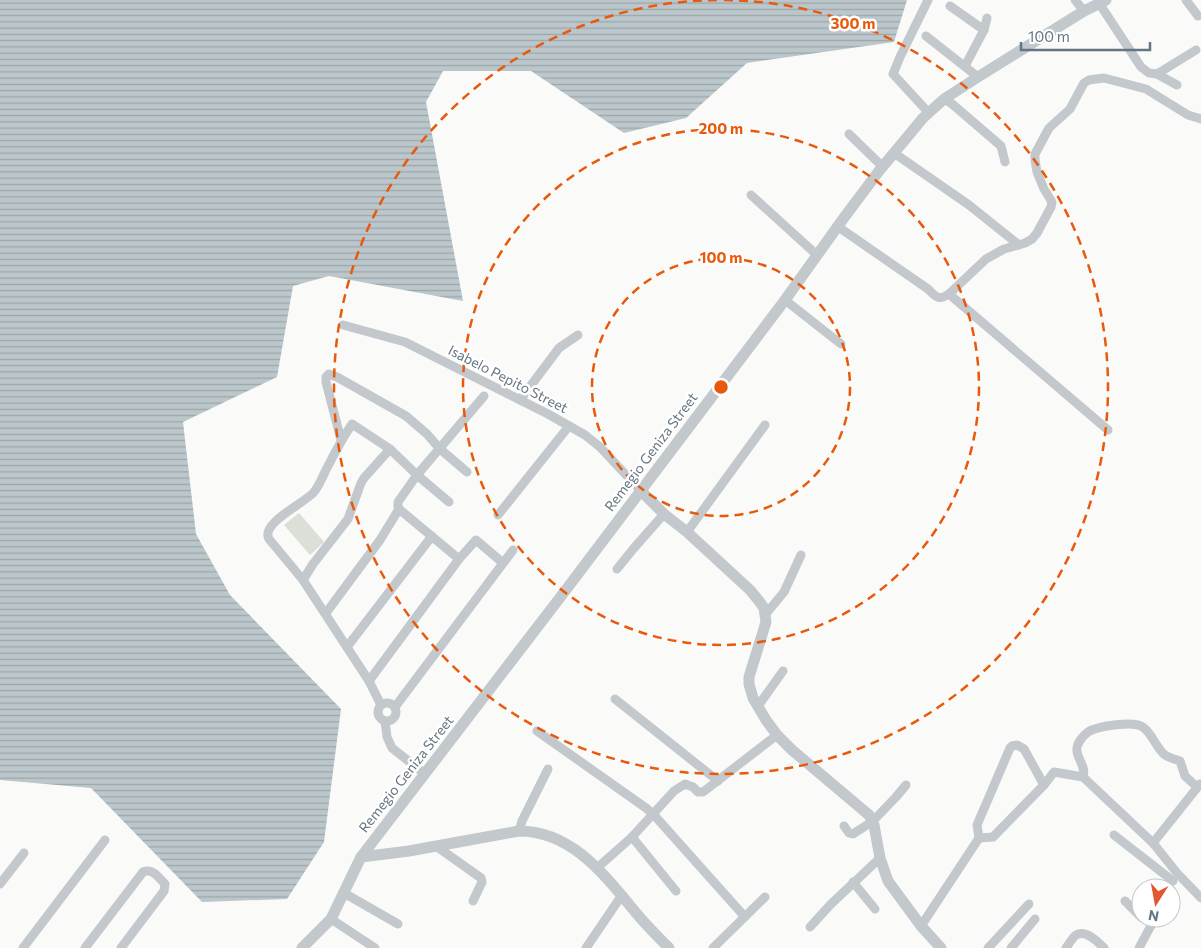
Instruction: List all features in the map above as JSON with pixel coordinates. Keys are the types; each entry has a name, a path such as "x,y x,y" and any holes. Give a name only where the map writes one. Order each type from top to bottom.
{"street":[{"path":"928,0 893,74 928,112"},
{"path":"1075,0 1084,12"},
{"path":"1186,0 1198,16"},
{"path":"1102,2 1142,67 1149,73 1157,74 1177,86"},
{"name":"Remegio Geniza Street","path":"302,948 331,919 361,857 641,491 785,300 837,226 882,167 928,112 978,77 1102,2"},
{"path":"950,6 984,30"},
{"path":"965,66 984,30 987,18"},
{"path":"926,36 978,77"},
{"path":"1157,74 1196,50"},
{"path":"837,226 940,298 949,294 986,259 1004,249 1025,243 1037,234 1052,202 1037,172 1034,160 1035,154 1049,128 1070,109 1084,83 1089,80 1104,78 1146,89 1188,115 1201,118"},
{"path":"944,99 1001,146 1005,162"},
{"path":"849,134 882,167"},
{"path":"894,153 969,205 1019,245"},
{"path":"751,195 817,255"},
{"path":"949,294 1108,430"},
{"path":"785,300 841,344"},
{"name":"Isabelo Pepito Street","path":"343,325 405,342 548,414 600,447 641,491"},
{"path":"520,400 559,348 578,336"},
{"path":"341,440 326,382 326,377 329,374 406,416 467,472"},
{"path":"459,559 399,510 398,502 417,475 484,396"},
{"path":"335,413 390,449 449,502"},
{"path":"352,424 341,440 314,492 285,513 271,526 267,535 303,580 369,681 380,706 378,708 380,718 386,721 392,720 396,716 395,707 513,550"},
{"path":"687,532 765,425"},
{"path":"498,514 569,426"},
{"path":"303,580 348,519 364,478 390,449"},
{"path":"641,491 664,514 687,532 750,590 764,608 766,625 749,680 751,691 758,706 777,735 873,821 880,858 888,881 921,926 941,948"},
{"path":"326,613 380,540 399,510"},
{"path":"618,569 664,514"},
{"path":"347,647 432,536"},
{"path":"369,681 459,559 476,540 503,562"},
{"path":"765,615 784,592 801,556"},
{"path":"758,706 783,671"},
{"path":"615,700 718,781"},
{"path":"380,706 387,703 395,707"},
{"path":"386,721 387,737 392,748 425,774"},
{"path":"1083,776 1084,769 1077,751 1080,740 1088,732 1118,724 1140,725 1149,733 1167,757 1180,761 1185,776 1199,784 1153,843"},
{"path":"537,731 654,815 745,917"},
{"path":"597,868 654,815 674,791 685,784 701,793 777,735"},
{"path":"921,926 979,838 977,825 1012,746 1017,745 1024,749 1044,785"},
{"path":"519,832 522,820 548,769"},
{"path":"979,838 992,837 1044,785 1054,772 1083,776 1153,843 1171,878"},
{"path":"844,826 849,833 853,834 873,821 906,785"},
{"path":"361,857 409,851 519,832 531,832 556,839 569,846 597,868 669,948"},
{"path":"1114,835 1169,878"},
{"path":"632,837 676,891"},
{"path":"23,948 105,840"},
{"path":"436,846 482,878 482,882 473,900"},
{"path":"0,884 24,852"},
{"path":"810,927 831,904 880,858"},
{"path":"85,948 142,872 152,872 165,884 164,891 121,948"},
{"path":"854,882 875,909"},
{"path":"1181,886 1201,898"},
{"path":"344,893 398,924"},
{"path":"586,948 622,895"},
{"path":"713,948 765,897"},
{"path":"1125,901 1131,907"},
{"path":"988,948 1028,904"},
{"path":"331,919 374,948"},
{"path":"1011,948 1035,919"},
{"path":"1139,948 1150,928"},
{"path":"1066,948 1076,935 1079,934 1089,936 1104,948"}],"shaded area":[{"path":"0,0 907,0 894,42 747,63 686,118 624,133 531,71 443,71 426,102 463,301 329,276 293,286 277,377 183,422 196,534 230,595 341,709 324,842 287,899 202,902 91,788 0,780"},
{"path":"299,513 324,542 310,555 284,525"}]}
